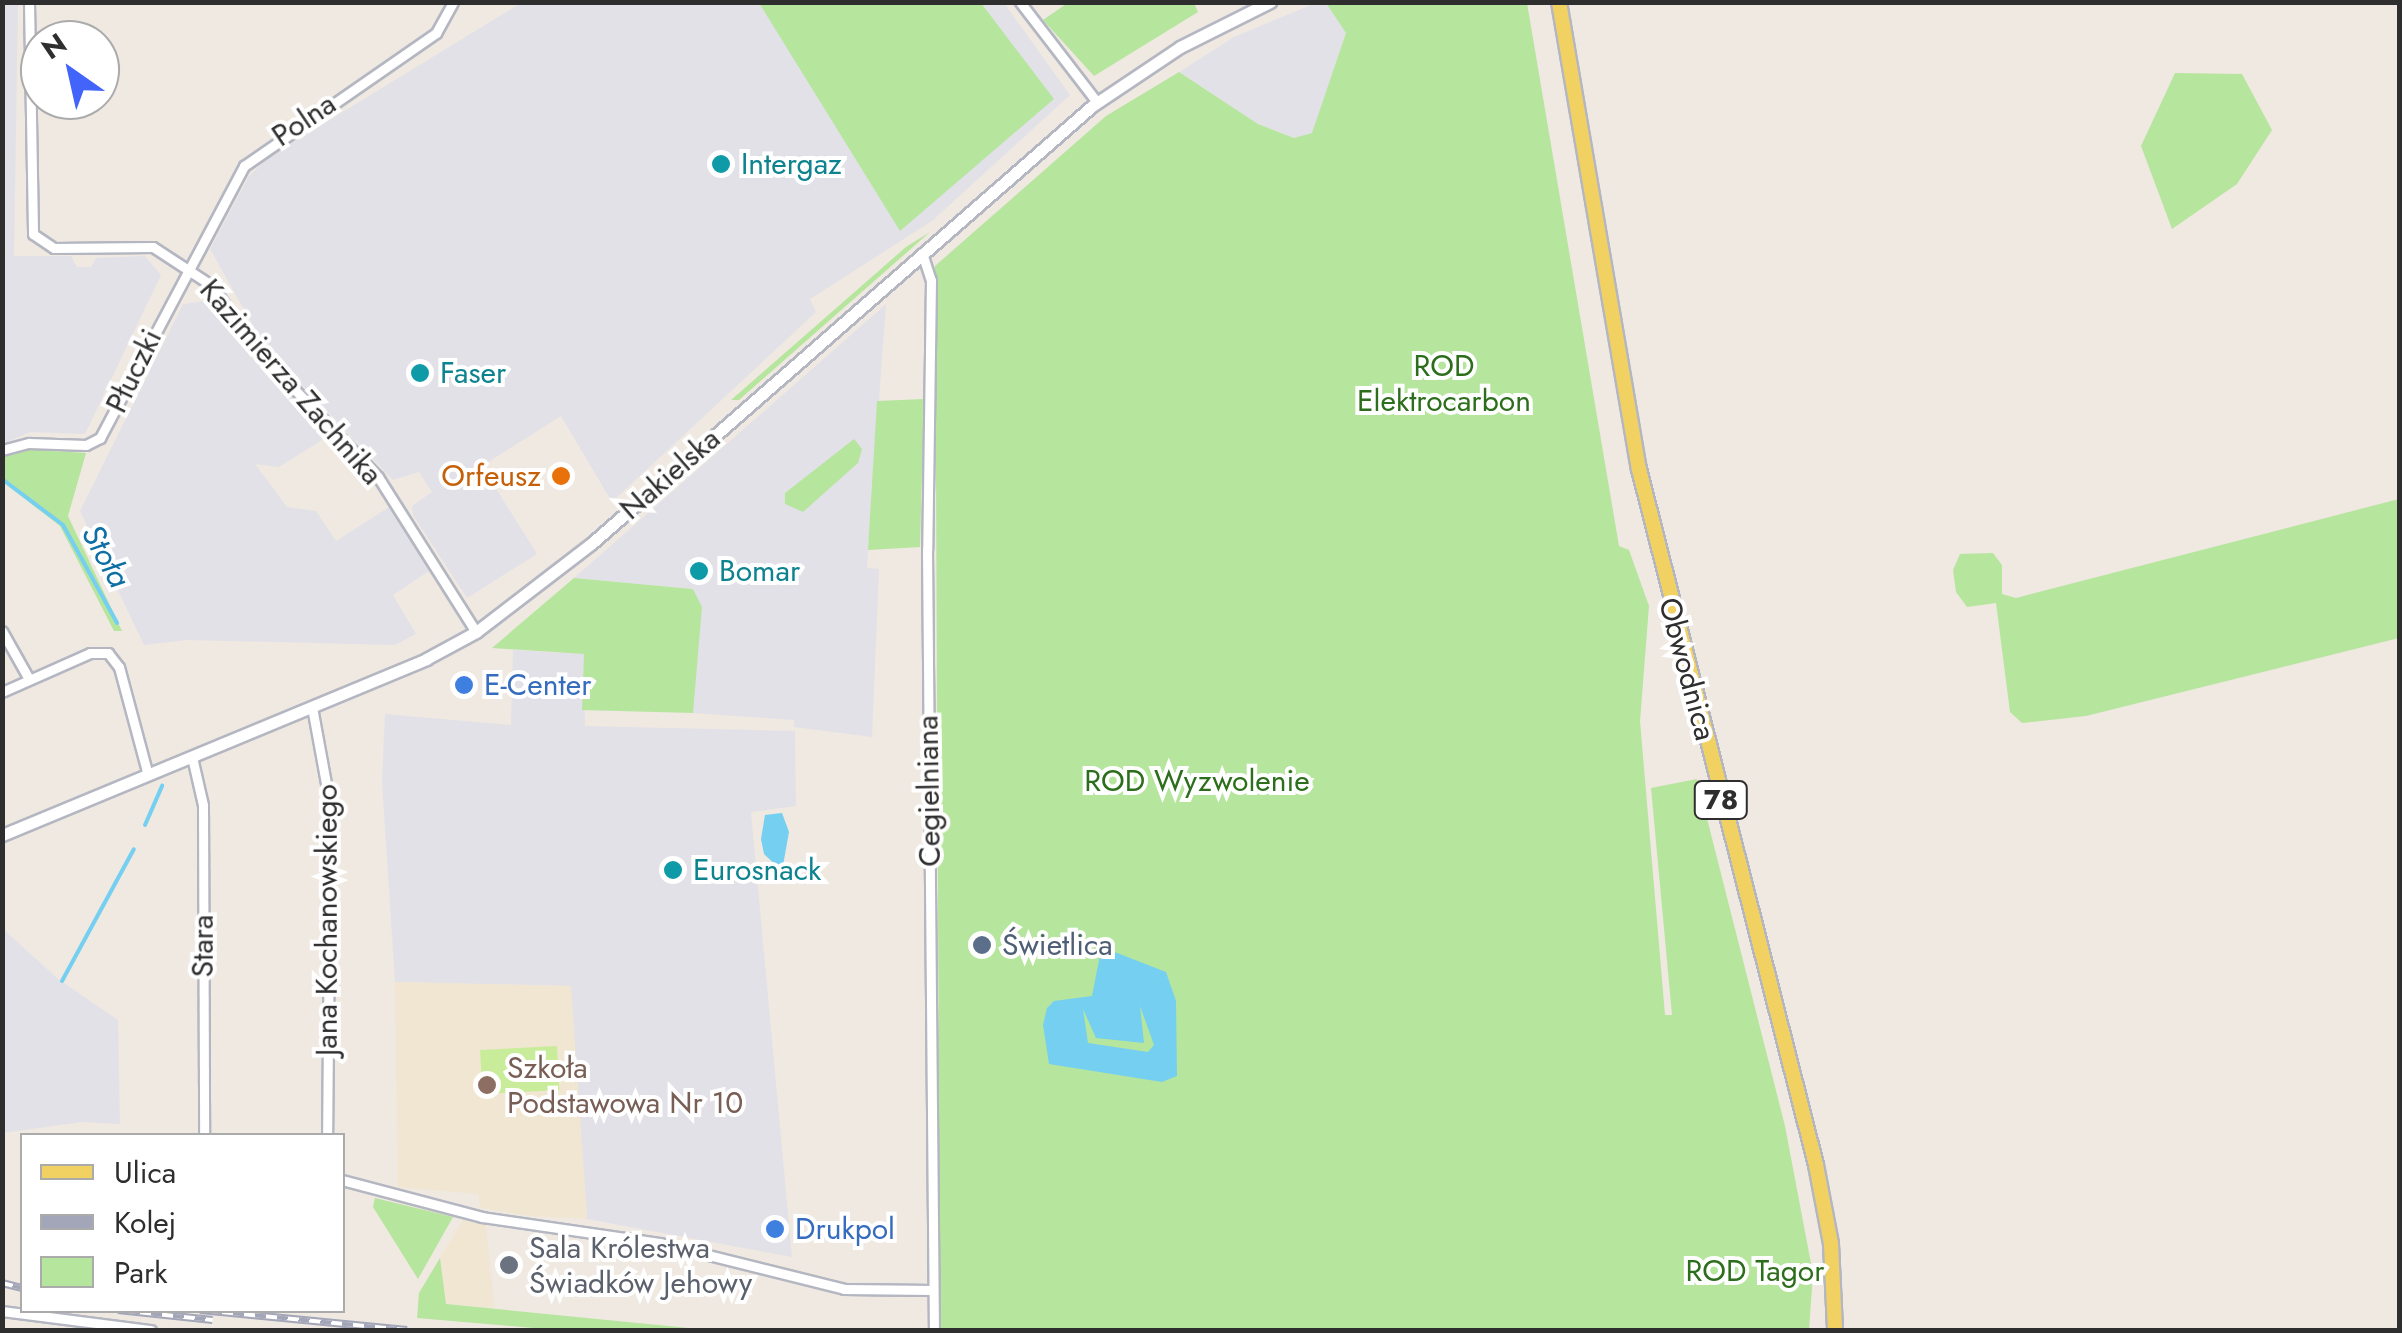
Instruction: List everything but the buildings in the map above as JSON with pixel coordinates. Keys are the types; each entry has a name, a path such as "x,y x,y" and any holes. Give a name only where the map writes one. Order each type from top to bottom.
{"main road":[{"name":"Obwodnica","path":"1560,2 1639,468 1816,1165 1831,1244 1835,1330"}],"street":[{"name":"Kazimierza Zachnika","path":"29,2 33,234 54,248 153,247 224,298 260,353 378,477 476,632"},
{"name":"Polna","path":"187,269 252,158 436,33 453,2"},
{"name":"Nakielska","path":"2,836 312,707 476,632 592,543 1096,102 1180,47 1270,2"},
{"path":"1026,4 1096,102"},
{"name":"Cegielniana","path":"922,253 932,280 927,550 934,1330"},
{"name":"Płuczki","path":"2,450 29,443 86,446 100,438 187,269"},
{"path":"2,631 29,679"},
{"path":"2,692 90,653 108,653 119,667 148,775"},
{"name":"Jana Kochanowskiego","path":"312,707 330,804 327,1133"},
{"name":"Stara","path":"192,757 204,805 204,1133"},
{"path":"345,1181 482,1218 660,1243 844,1289 933,1290"},
{"path":"2,1311 151,1330"},
{"path":"33,1330 36,1318"}],"shaded area":[{"path":"18,2 14,256 71,256 77,267 91,267 96,258 145,256 161,275 85,434 30,432 3,444 2,3"},
{"path":"521,3 1004,3 1070,95 932,221 810,299 816,312 612,502 561,416 482,466 537,554 467,598 413,515 412,506 432,492 419,472 393,480 264,345 210,249 249,176 269,157"},
{"path":"1316,3 1326,3 1346,33 1313,133 1294,138 1258,124 1179,72 1234,37"},
{"path":"215,300 253,359 330,435 279,467 255,464 287,507 316,511 336,541 389,507 429,571 393,595 416,634 395,645 187,640 144,645 80,511 183,304"},
{"path":"886,304 867,568 879,569 872,737 794,727 794,720 693,713 694,589 574,578"},
{"path":"513,650 584,654 585,726 795,731 796,806 751,812 792,1257 587,1219 570,986 395,982 382,782 385,714 511,725"},
{"path":"2,928 58,979 118,1020 120,1124 82,1122 3,1133"},
{"name":"Szkoła Podstawowa Nr 10","path":"395,982 571,986 587,1219 481,1208 478,1194 398,1187"},
{"path":"463,1220 486,1225 494,1308 446,1304 440,1258"}],"green space":[{"path":"1069,2 1194,3 1198,12 1094,76 1043,20"},
{"path":"759,3 981,3 1054,99 900,231"},
{"name":"ROD Wyzwolenie","path":"1326,3 1527,3 1619,546 1629,550 1649,606 1640,721 1665,1015 1672,1015 1651,788 1697,779 1785,1126 1813,1274 1809,1330 940,1330 935,266 1106,116 1179,72 1258,124 1294,138 1312,133 1346,33"},
{"path":"2175,73 2242,74 2272,130 2237,184 2172,229 2141,146"},
{"path":"930,232 739,400 731,400 906,247"},
{"path":"924,399 920,547 868,550 877,401"},
{"path":"854,439 862,449 858,463 803,512 785,504 785,493"},
{"path":"24,449 86,453 68,516 122,631 114,631 60,526 3,482 2,458"},
{"path":"2399,499 2399,638 2086,716 2022,723 2010,712 1996,603 1967,607 1956,592 1953,570 1960,554 1993,553 2002,565 2002,594 2016,598"},
{"path":"574,578 693,589 702,607 693,713 582,710 584,654 492,648"},
{"path":"557,1046 559,1090 482,1094 480,1050"},
{"path":"375,1198 453,1217 418,1279 373,1207"},
{"path":"440,1258 446,1304 709,1330 557,1330 417,1318 419,1293"}],"water":[{"path":"782,813 789,832 782,871 764,854 761,839 765,815"},
{"path":"1112,951 1166,972 1176,1001 1177,1076 1162,1082 1049,1064 1043,1025 1047,1008 1054,1001 1092,996 1100,955","holes":["1140,1006 1154,1045 1148,1052 1088,1043 1083,1009 1096,1038 1144,1043"]}],"waterway":[{"name":"Stoła","path":"2,479 63,525 117,623"},
{"name":"Stoła","path":"145,825 162,786"},
{"name":"Stoła","path":"62,981 134,849"}],"railway":[{"path":"2,1283 20,1288"},
{"path":"146,1313 212,1320"},
{"path":"231,1313 407,1330"}],"place":[{"name":"Intergaz","path":"721,164"},
{"name":"Faser","path":"420,373"},
{"name":"Orfeusz","path":"561,476"},
{"name":"Bomar","path":"699,571"},
{"name":"E-Center","path":"464,685"},
{"name":"Eurosnack","path":"673,870"},
{"name":"Świetlica","path":"982,945"},
{"name":"Szkoła Podstawowa Nr 10","path":"487,1085"},
{"name":"Drukpol","path":"775,1229"},
{"name":"Sala Królestwa Świadków Jehowy","path":"509,1265"}],"park label":[{"name":"ROD Elektrocarbon","path":"1444,383"},
{"name":"ROD Tagor","path":"1755,1271"}]}
